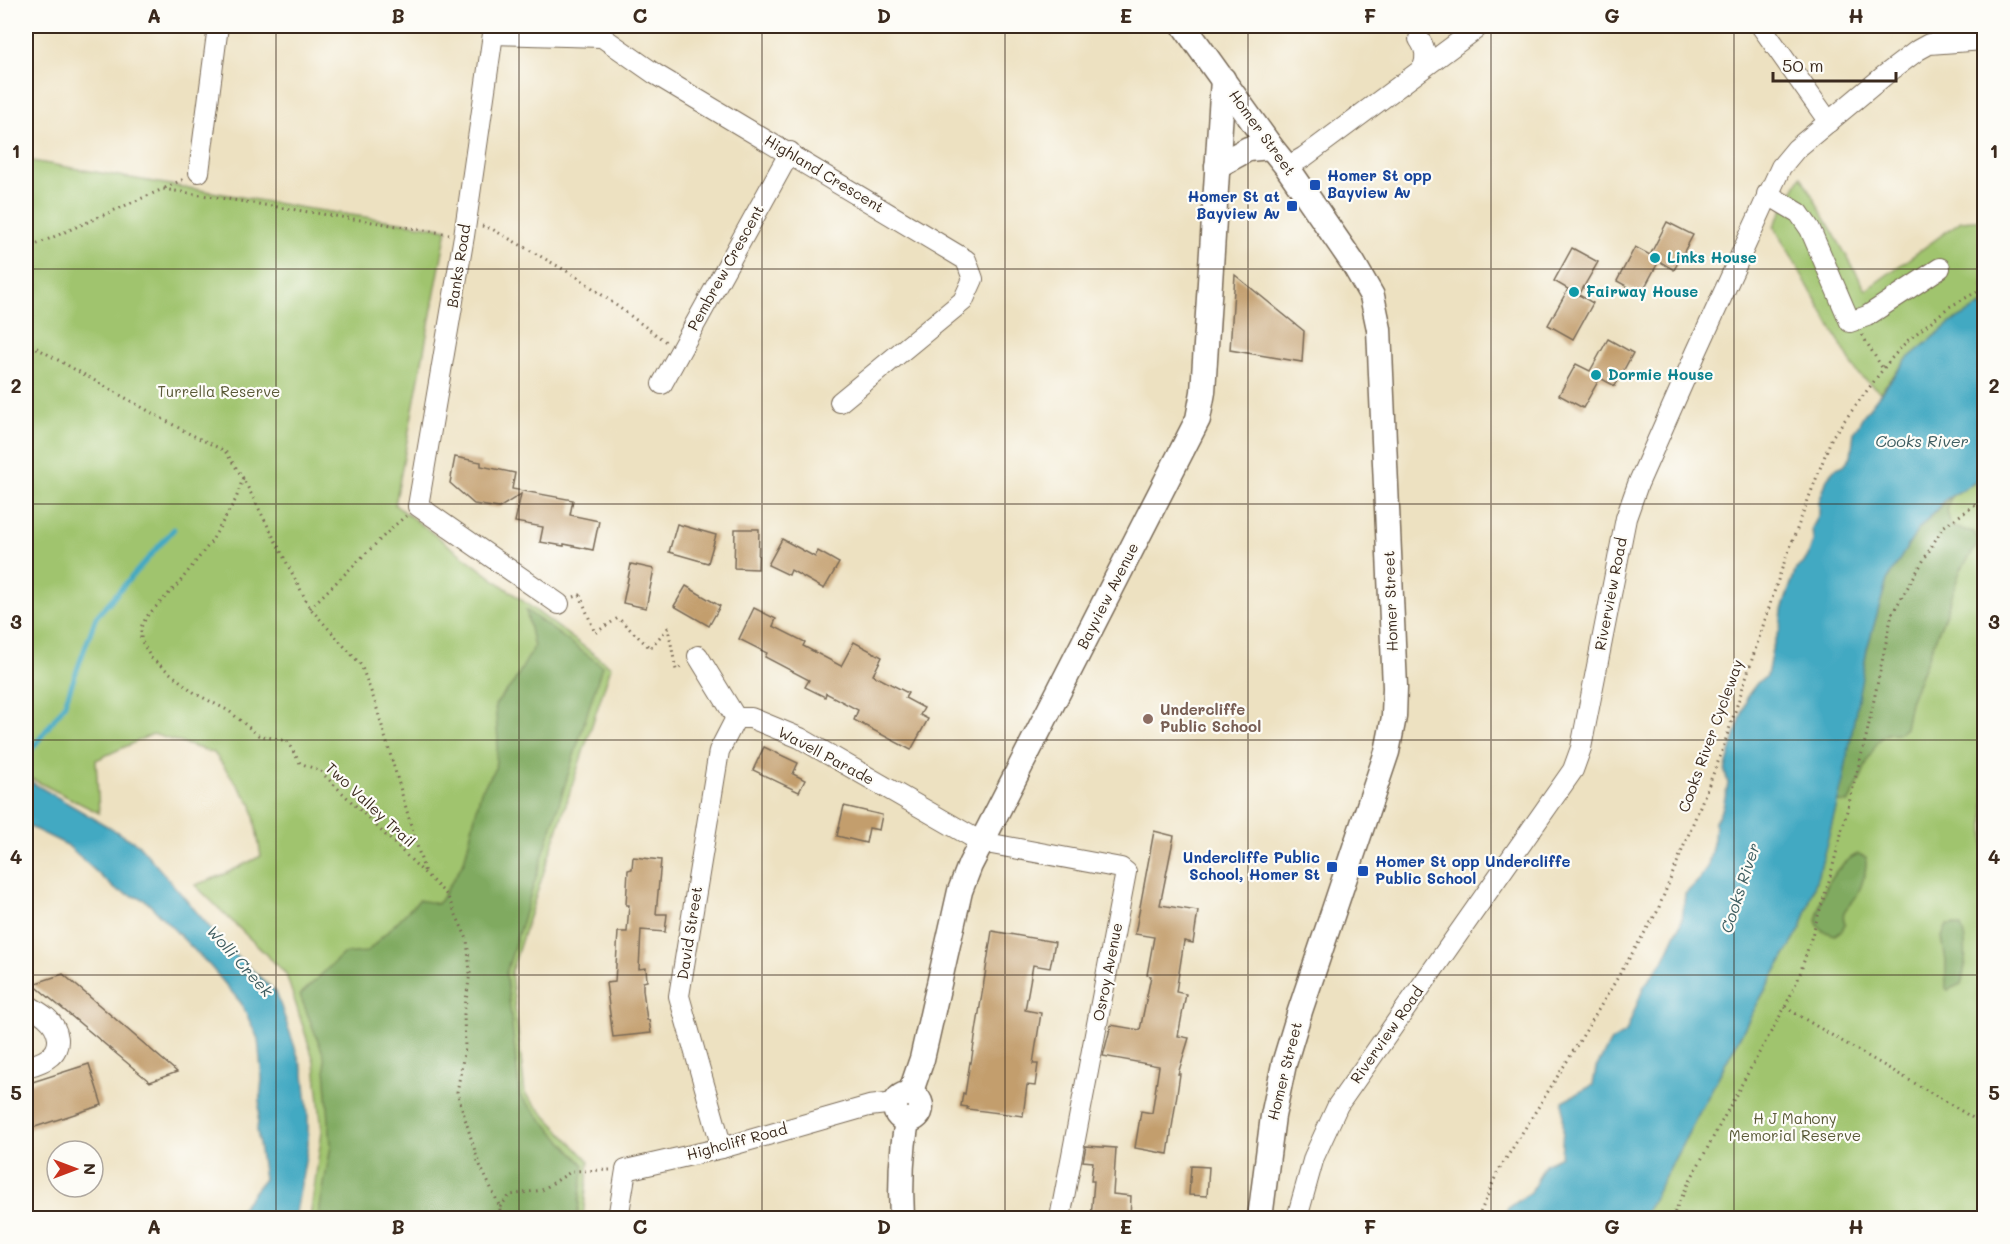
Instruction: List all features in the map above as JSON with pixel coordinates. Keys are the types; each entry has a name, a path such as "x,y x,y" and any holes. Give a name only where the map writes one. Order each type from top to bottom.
{"main road":[{"name":"Homer Street","path":"1184,26 1270,147 1287,167 1364,280 1372,296 1376,312 1382,394 1395,702 1387,753 1284,1064 1273,1116 1260,1218"},
{"name":"Bayview Avenue","path":"902,1218 900,1186 904,1106 922,1059 960,891 981,842 1198,419 1203,392 1223,79"},
{"path":"1217,166 1248,149 1270,147"}],"street":[{"path":"199,172 218,26"},
{"path":"1287,167 1304,158 1476,29 1476,26"},
{"path":"1761,26 1829,122"},
{"name":"Highland Crescent","path":"492,30 602,37 655,74 966,260 973,279 963,301 840,402"},
{"name":"Banks Road","path":"418,507 465,230 492,30"},
{"name":"Riverview Road","path":"1297,1218 1314,1157 1338,1105 1573,770 1581,748 1626,518 1638,484 1781,167 1796,149 1918,50 1945,34 1984,40"},
{"path":"1419,39 1424,47 1426,59 1423,68"},
{"name":"Pembrew Crescent","path":"662,384 790,153"},
{"path":"1767,194 1799,213 1810,229 1850,322 1867,316 1940,268"},
{"path":"418,507 559,604"},
{"path":"698,656 736,718"},
{"name":"Wavell Parade","path":"736,718 751,718 800,738 981,842"},
{"name":"David Street","path":"722,1148 679,996 719,751 736,718"},
{"name":"Osroy Avenue","path":"981,842 1121,868 1126,872 1060,1218"},
{"path":"26,1004 47,1017 55,1027 58,1045 50,1058 26,1067"},
{"name":"Highcliff Road","path":"627,1170 722,1148 869,1106 904,1106"},
{"path":"618,1218 627,1170"}],"path":[{"path":"26,249 199,172"},
{"path":"164,189 465,230 492,228 579,278 680,352"},
{"name":"Cooks River Cycleway","path":"1478,1218 1497,1173 1657,912 1720,757 1781,571 1832,437 1907,341 1950,307 1984,288"},
{"path":"1854,320 1883,369"},
{"path":"26,342 186,432 225,451 243,478 310,608 361,665 375,702 425,874"},
{"name":"Two Valley Trail","path":"243,478 236,499 211,542 179,584 147,616 141,627 141,640 151,658 196,694 229,711 258,735 287,741 300,763 320,771 447,895 467,939 470,973 464,1014 465,1048 457,1092 478,1161 500,1207 500,1218"},
{"path":"1672,1218 1800,977 1829,881 1867,732 1892,614 1943,527 1984,499"},
{"path":"310,608 394,525 418,507"},
{"path":"559,604 580,595 595,633 618,618 650,648 668,628 676,670 698,656"},
{"path":"1785,1007 1984,1125"},
{"path":"500,1207 510,1196 542,1190 572,1171 627,1170"}],"green space":[{"name":"Turrella Reserve","path":"26,160 310,209 447,229 395,505 611,667 511,972 525,1094 589,1161 583,1218 310,1218 322,1131 315,1064 286,974 195,885 223,875 261,856 252,805 214,753 153,734 96,760 99,813 26,776"},
{"path":"1801,176 1866,290 1961,221 1984,219 1984,304 1949,324 1907,359 1880,392 1857,373 1774,226"},
{"name":"H J Mahony Memorial Reserve","path":"1984,471 1984,1218 1643,1218 1760,999 1801,928 1822,862 1843,781 1867,649 1917,531 1946,499 1980,480"},
{"path":"1951,497 1947,511 1951,527 1974,532 1979,539 1978,544 1960,571 1946,613 1910,702 1905,728 1899,733 1887,734 1880,740 1848,803 1837,802 1867,649 1887,580 1917,531"},
{"path":"526,610 602,666 506,973 520,1096 584,1165 577,1218 318,1218 331,1146 324,1056 300,995 343,954 367,952 419,900 438,904 464,862 481,791 495,770 498,739 495,705 514,682 534,647"},
{"path":"1858,854 1866,857 1865,871 1855,899 1845,911 1845,924 1842,930 1835,935 1823,931 1817,924 1823,893 1841,866"},
{"path":"1947,925 1961,927 1965,947 1961,984 1948,990 1942,937"}],"water":[{"name":"Cooks River","path":"1984,304 1984,471 1981,479 1946,499 1917,531 1887,580 1867,649 1843,781 1822,862 1801,928 1760,999 1643,1218 1507,1218 1507,1209 1531,1192 1545,1164 1561,1156 1563,1101 1593,1085 1596,1068 1611,1041 1626,1032 1644,986 1663,961 1682,920 1685,894 1700,879 1708,865 1715,822 1723,807 1728,784 1725,771 1737,729 1748,695 1757,683 1767,676 1772,649 1780,629 1782,610 1796,569 1808,556 1813,541 1812,528 1819,515 1819,502 1827,479 1834,469 1844,465 1851,456 1854,432 1863,416 1907,359 1949,324"},
{"name":"Wolli Creek","path":"26,779 138,844 225,945 276,992 304,1074 308,1115 308,1145 295,1218 233,1218 264,1179 257,1130 262,1079 258,1039 241,1003 211,967 145,900 116,890 67,845 26,825"}],"building":[{"name":"Links House","path":"1667,222 1693,235 1674,270 1659,261 1641,294 1617,281 1635,247 1650,255"},
{"name":"Fairway House","path":"1572,248 1598,262 1579,295 1593,303 1573,339 1548,325 1568,289 1554,281"},
{"path":"1235,275 1304,331 1302,362 1230,350"},
{"name":"Dormie House","path":"1608,339 1633,353 1615,386 1600,378 1583,408 1559,395 1576,364 1590,371"},
{"path":"455,457 481,462 481,466 515,473 512,489 573,500 570,515 599,521 593,550 540,542 543,527 515,522 521,494 499,508 474,504 450,483"},
{"path":"677,524 716,535 708,563 669,552"},
{"path":"735,529 759,529 758,569 734,568"},
{"path":"782,539 815,557 818,551 839,563 824,589 791,570 789,575 768,565"},
{"path":"631,564 654,569 646,608 623,603"},
{"path":"686,586 720,606 709,626 674,606"},
{"path":"754,608 776,619 773,626 805,642 803,646 841,666 854,642 882,657 873,675 908,693 905,698 924,708 920,715 928,719 911,750 854,720 858,710 826,693 825,697 805,687 809,680 765,657 767,653 739,639"},
{"path":"764,747 798,763 793,774 805,780 799,792 753,770"},
{"path":"844,806 882,815 879,830 869,828 866,843 837,836"},
{"path":"1154,831 1174,836 1160,905 1198,911 1193,943 1184,941 1176,992 1186,994 1178,1036 1189,1038 1178,1074 1180,1074 1168,1154 1135,1148 1141,1111 1152,1113 1159,1066 1103,1056 1111,1025 1140,1030 1151,976 1147,975 1154,937 1135,934"},
{"path":"633,857 661,860 656,914 667,914 665,932 641,930 639,969 646,968 647,981 643,982 643,990 651,1033 613,1037 606,983 615,982 618,932 627,932 628,870 632,869"},
{"path":"992,931 1055,942 1050,968 1033,965 1025,1010 1041,1013 1033,1064 1038,1064 1035,1086 1027,1085 1023,1116 967,1109 968,1107 961,1106 971,1063"},
{"path":"63,974 177,1072 150,1082 33,984"},
{"path":"89,1064 102,1105 26,1130 26,1084"},
{"path":"1086,1146 1116,1148 1113,1194 1131,1196 1130,1218 1091,1218 1093,1162 1083,1161"},
{"path":"1191,1166 1209,1167 1207,1196 1189,1195"}],"waterway":[{"path":"26,757 64,706 96,617 174,529"}],"place":[{"name":"Homer St opp Bayview Av","path":"1315,185"},
{"name":"Homer St at Bayview Av","path":"1292,206"},
{"name":"Links House","path":"1655,258"},
{"name":"Fairway House","path":"1574,292"},
{"name":"Dormie House","path":"1596,375"},
{"name":"Undercliffe Public School","path":"1148,719"},
{"name":"Undercliffe Public School, Homer St","path":"1332,867"},
{"name":"Homer St opp Undercliffe Public School","path":"1363,871"}]}
